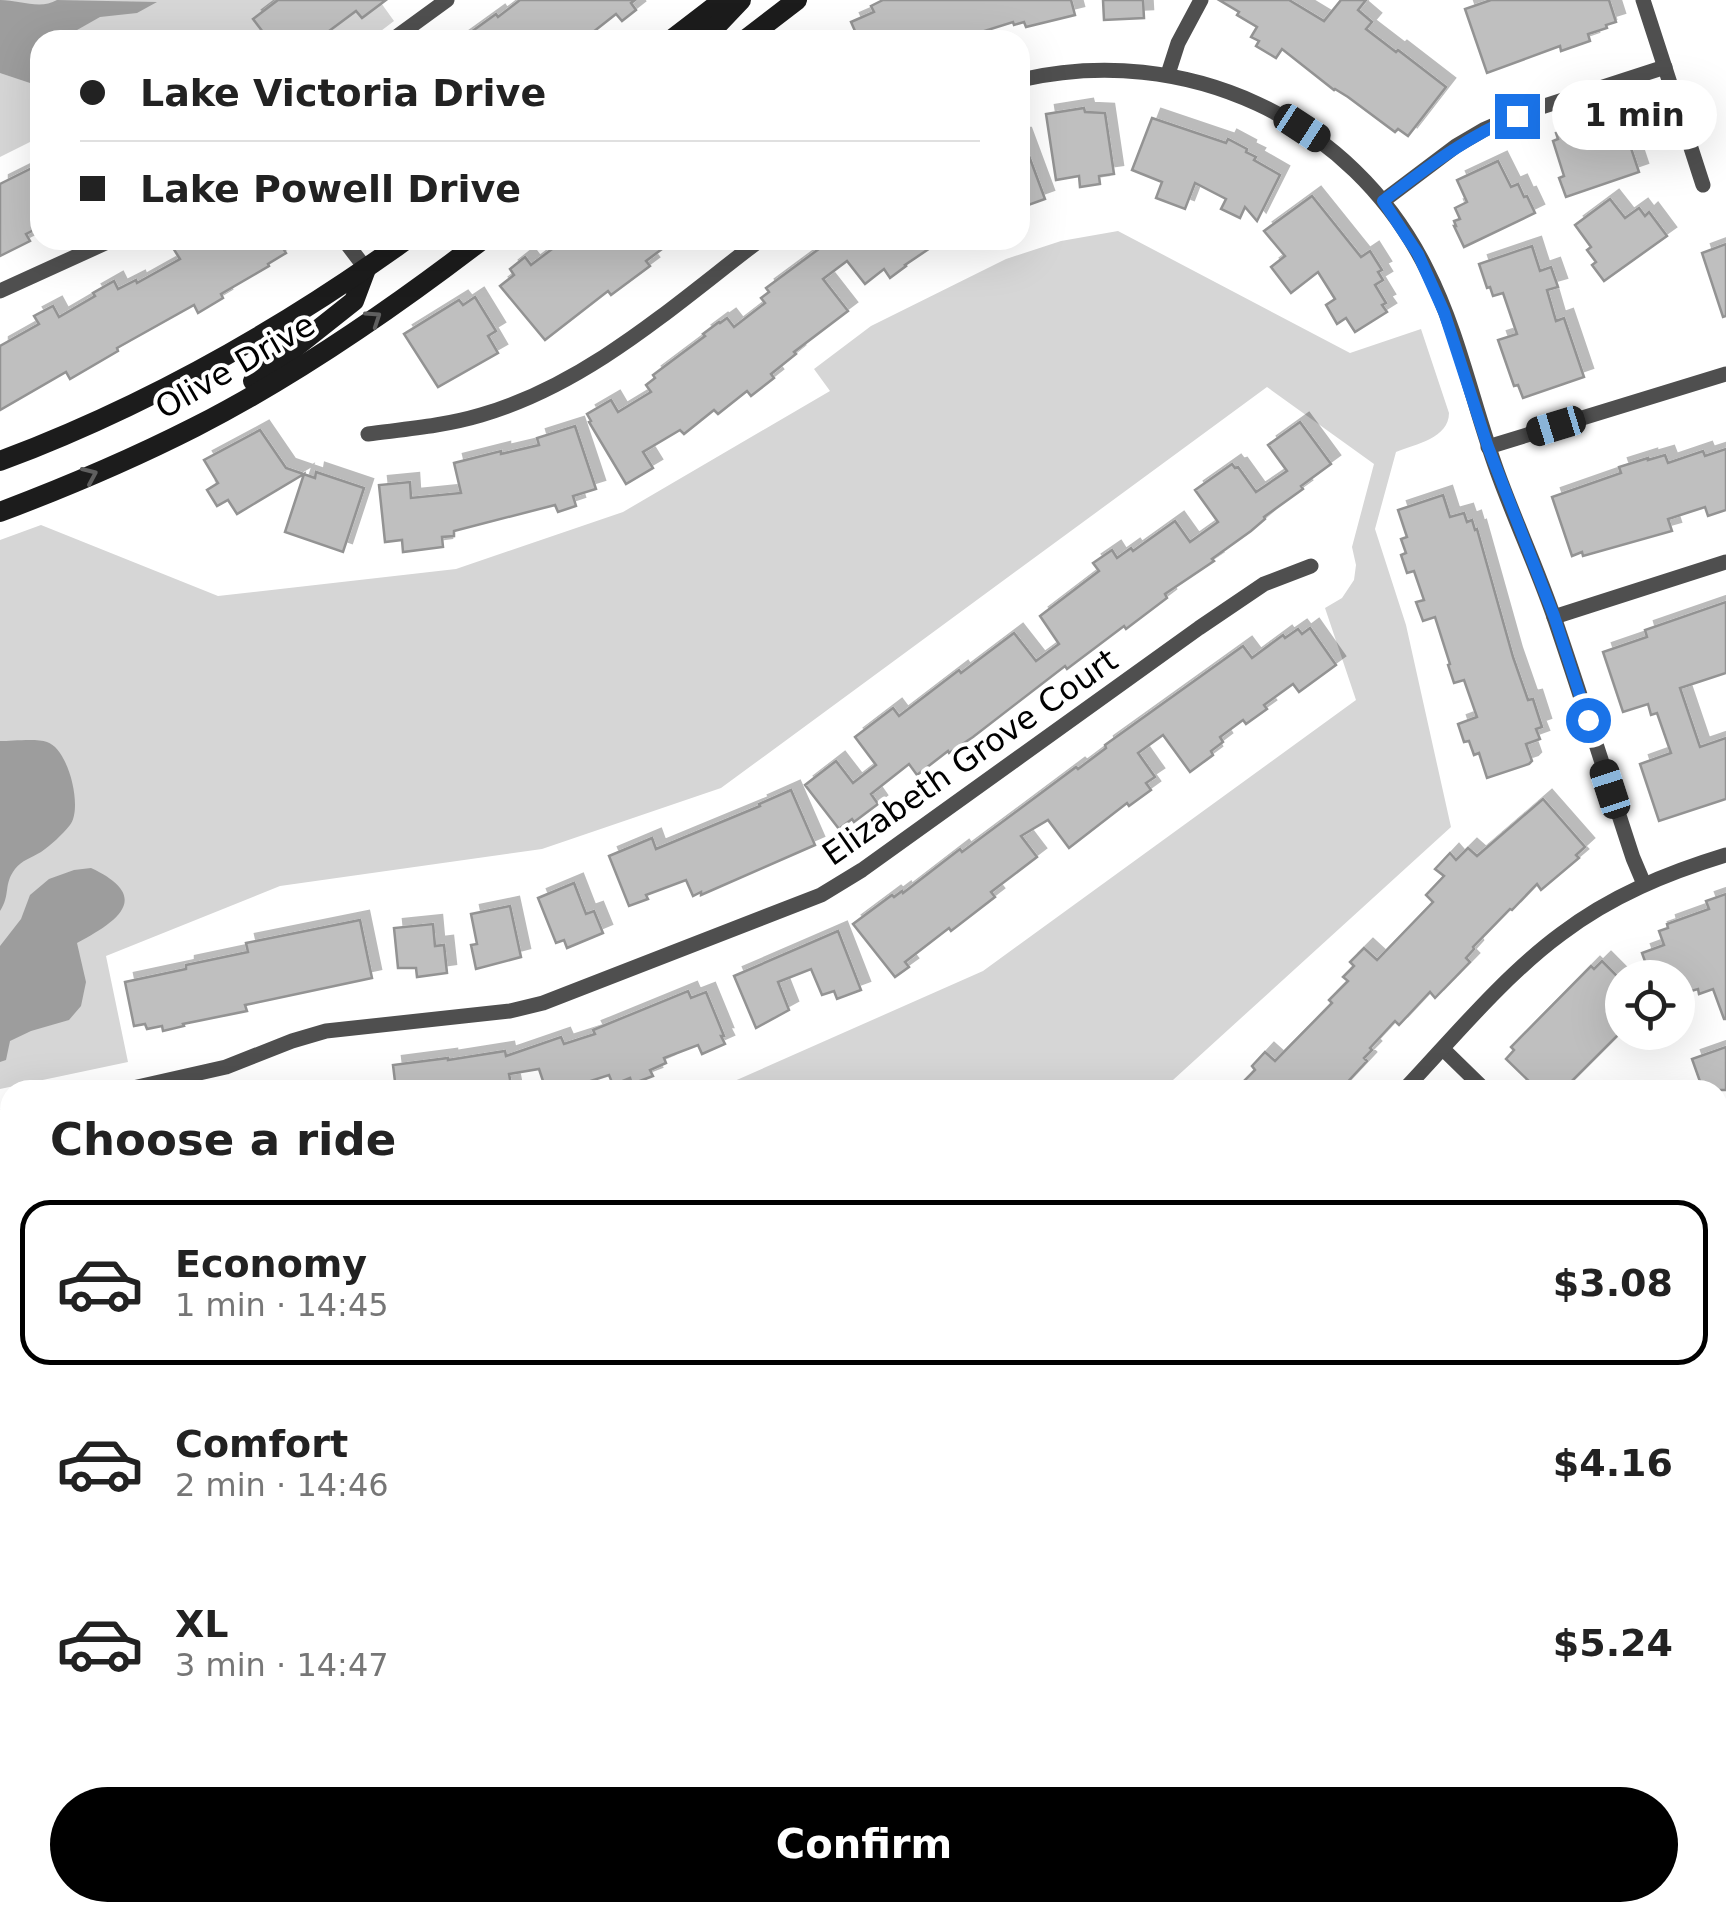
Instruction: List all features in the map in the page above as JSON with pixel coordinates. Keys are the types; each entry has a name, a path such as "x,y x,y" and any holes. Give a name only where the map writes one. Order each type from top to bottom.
{"main road":[{"path":"684,30 723,0"},
{"path":"712,30 741,0"},
{"path":"757,30 797,0"},
{"name":"Olive Drive","path":"0,461 114,413 210,364 291,318 392,250"},
{"name":"Olive Drive","path":"0,512 197,426 306,363 468,250"},
{"path":"197,426 354,302 366,268"}],"street":[{"path":"406,30 447,0"},
{"path":"1168,74 1178,43 1200,0"},
{"path":"1643,0 1703,184"},
{"path":"1383,201 1485,129 1665,67"},
{"path":"1030,78 1118,69 1168,74 1210,84 1284,116 1320,140 1383,201 1408,235 1444,312 1488,447 1554,616 1644,884"},
{"path":"0,291 90,250"},
{"path":"352,250 366,268"},
{"path":"368,434 436,426 482,415 568,379 608,355 747,250"},
{"path":"1488,447 1726,374"},
{"path":"1554,616 1726,562"},
{"name":"Elizabeth Grove Court","path":"168,1080 226,1067 326,1031 510,1011 543,1003 821,895 862,870 1264,584 1311,566"},
{"path":"1413,1080 1524,964 1560,934 1644,884 1726,854"},
{"path":"1442,1049 1475,1080"}],"shaded area":[{"path":"0,0 379,0 394,21 382,30 30,30 30,142 0,157"},
{"path":"0,0 37,4 57,0 157,2 137,13 100,17 77,30 30,30 30,83 0,73"},
{"path":"1118,231 1350,353 1421,329 1449,413 1448,422 1438,434 1396,452 1375,529 1406,625 1451,827 1173,1080 737,1080 983,971 1356,700 1325,608 1342,598 1354,580 1352,547 1374,464 1267,387 721,788 542,849 280,886 106,956 128,1062 43,1080 0,1080 0,540 41,525 218,596 456,569 623,512 830,391 814,369 871,326 1006,259 1061,241"},
{"path":"37,740 55,747 72,780 75,806 74,817 64,832 15,869 0,911 0,741"},
{"path":"91,868 121,889 125,899 116,917 77,943 86,982 81,1006 69,1020 10,1041 6,1060 0,1062 0,946 21,919 30,895 49,879"}],"building":[{"path":"278,0 386,0 362,18 356,11 330,30 261,30 253,19"},
{"path":"520,0 635,0 631,3 636,10 622,21 616,14 596,30 474,30 496,14 498,17"},
{"path":"883,0 1071,0 1075,15 1026,27 1024,22 1013,22 988,30 855,30 851,22 874,12 871,6"},
{"path":"1103,0 1143,0 1144,18 1104,20"},
{"path":"1219,0 1289,0 1324,21 1341,0 1366,0 1358,10 1372,22 1366,29 1446,87 1408,136 1398,129 1395,132 1282,49 1276,58 1256,46 1259,41 1251,37 1257,27"},
{"path":"1491,0 1609,0 1616,22 1588,34 1590,41 1561,51 1560,46 1487,73 1465,9"},
{"path":"1084,108 1085,112 1105,113 1114,174 1099,176 1100,184 1080,187 1079,176 1056,180 1046,114"},
{"path":"1152,118 1226,143 1228,139 1280,175 1257,221 1245,207 1240,218 1221,209 1226,199 1195,183 1185,209 1156,198 1162,182 1132,170"},
{"path":"1594,120 1602,122 1609,141 1623,137 1626,146 1630,145 1639,172 1566,197 1553,141 1558,139 1556,133"},
{"path":"1030,159 1045,199 1030,204"},
{"path":"1498,161 1511,187 1518,184 1535,213 1464,247 1454,226 1454,221 1460,219 1455,208 1467,202 1457,180"},
{"path":"30,169 30,232 26,234 30,241 0,256 0,184"},
{"path":"1312,196 1361,257 1370,251 1382,270 1378,272 1383,280 1375,285 1387,312 1355,332 1346,318 1337,324 1326,305 1335,299 1318,272 1291,293 1271,267 1285,256 1264,231"},
{"path":"1610,199 1625,218 1639,208 1645,216 1649,212 1667,236 1604,281 1592,265 1596,262 1587,250 1591,247 1575,225"},
{"path":"1726,244 1726,316 1723,317 1702,253"},
{"path":"1532,246 1540,271 1551,267 1558,287 1547,290 1556,321 1564,318 1584,377 1523,398 1518,385 1514,386 1498,340 1517,334 1503,293 1493,296 1479,264"},
{"path":"174,250 286,253 198,313 194,305 70,379 66,372 0,410 0,346 39,324 34,316 53,306 59,317 114,281 118,289 136,280 137,283 180,259"},
{"path":"551,250 661,250 646,261 650,266 611,295 608,291 545,340 500,286 514,275 510,269 525,257 531,265"},
{"path":"817,250 927,250 890,278 884,269 865,284 847,261 823,279 848,311 794,352 771,374 774,378 751,396 747,391 684,434 680,430 643,452 653,468 626,484 587,414 611,400 618,412 651,392 646,385 655,378 653,375 719,322 727,318 734,327 765,303 761,298 769,292 766,288"},
{"path":"475,297 496,331 488,336 498,353 438,387 404,334 459,300 463,305"},
{"path":"1300,422 1331,464 1301,486 1303,489 1214,561 1165,594 1167,598 1126,629 1124,626 1067,669 1065,666 973,737 917,775 909,764 871,794 878,804 839,829 805,785 836,761 853,783 876,765 855,737 893,708 899,716 1014,633 1036,661 1059,644 1040,616 1099,571 1093,563 1112,550 1117,558 1131,548 1133,551 1175,521 1190,542 1218,522 1195,490 1232,464 1256,492 1287,471 1268,445"},
{"path":"575,426 596,489 573,496 576,506 558,512 555,505 454,531 454,536 442,537 443,547 403,552 402,540 385,542 379,485 410,482 411,498 461,493 454,463 539,445 537,438"},
{"path":"260,430 286,468 304,474 237,514 228,500 217,506 207,490 218,483 204,460"},
{"path":"1726,449 1726,510 1708,516 1705,507 1668,519 1672,531 1572,556 1552,497 1621,473 1619,467 1648,458 1665,455 1668,463 1703,451 1705,456"},
{"path":"316,472 364,488 343,552 285,532 304,474 315,478"},
{"path":"1443,495 1450,517 1464,513 1467,522 1472,520 1477,529 1513,657 1542,727 1536,729 1540,739 1526,744 1532,761 1529,764 1487,778 1479,753 1474,755 1469,741 1464,742 1458,724 1477,717 1464,680 1454,683 1435,617 1423,621 1416,602 1424,600 1414,571 1407,573 1401,555 1406,553 1401,539 1407,537 1398,510"},
{"path":"1726,602 1726,673 1680,688 1700,747 1726,738 1726,799 1659,821 1640,764 1671,753 1657,713 1651,715 1648,704 1623,712 1603,652 1647,637 1645,630"},
{"path":"1310,628 1336,665 1299,692 1293,684 1264,705 1267,709 1246,724 1243,720 1220,737 1223,742 1211,751 1213,755 1190,772 1163,735 1138,753 1155,777 1146,783 1151,790 1129,806 1127,803 1069,848 1048,820 1021,836 1037,857 991,892 995,897 905,962 909,967 895,977 853,924 892,895 903,893 960,849 962,852 1243,646 1252,658 1283,635 1285,638 1298,629 1302,634"},
{"path":"791,790 815,845 701,895 693,896 686,880 629,906 609,856 652,838 656,849"},
{"path":"1543,799 1585,847 1576,855 1579,858 1541,890 1537,884 1510,909 1473,947 1466,958 1470,962 1435,998 1430,992 1399,1025 1395,1021 1370,1048 1364,1058 1367,1061 1349,1080 1245,1080 1265,1052 1275,1061 1332,1003 1329,1000 1348,981 1343,977 1354,966 1350,962 1364,948 1377,960 1433,902 1426,895 1444,876 1435,869 1450,853 1456,860 1468,848 1477,856"},
{"path":"574,883 586,914 594,911 603,933 567,948 564,940 556,943 538,898"},
{"path":"1726,894 1726,1019 1713,989 1699,994 1695,990 1695,960 1645,960 1642,953 1664,945 1659,931 1668,928 1667,924 1709,909 1706,901"},
{"path":"510,906 521,957 476,969 471,945 477,944 471,914"},
{"path":"360,920 372,978 245,1005 247,1011 163,1031 162,1026 134,1026 125,982 248,952 246,943"},
{"path":"433,924 435,946 444,945 447,973 417,977 416,968 398,968 394,928"},
{"path":"838,931 861,990 837,999 834,991 822,995 811,969 778,982 789,1010 756,1028 734,976"},
{"path":"1602,961 1605,964 1605,1048 1573,1080 1528,1080 1506,1059 1514,1050 1511,1047 1591,966 1594,969"},
{"path":"688,991 691,998 706,992 725,1044 702,1054 698,1045 664,1058 666,1063 650,1070 653,1076 642,1080 611,1080 609,1075 593,1080 543,1080 539,1069 509,1074 510,1080 395,1080 393,1065 505,1051 506,1056 561,1037 564,1044 595,1034 593,1030"},
{"path":"1726,1047 1726,1080 1699,1080 1692,1059"}],"route":[{"path":"1517,116 1456,146 1383,201 1408,235 1444,312 1488,447 1554,616 1588,720"}]}
